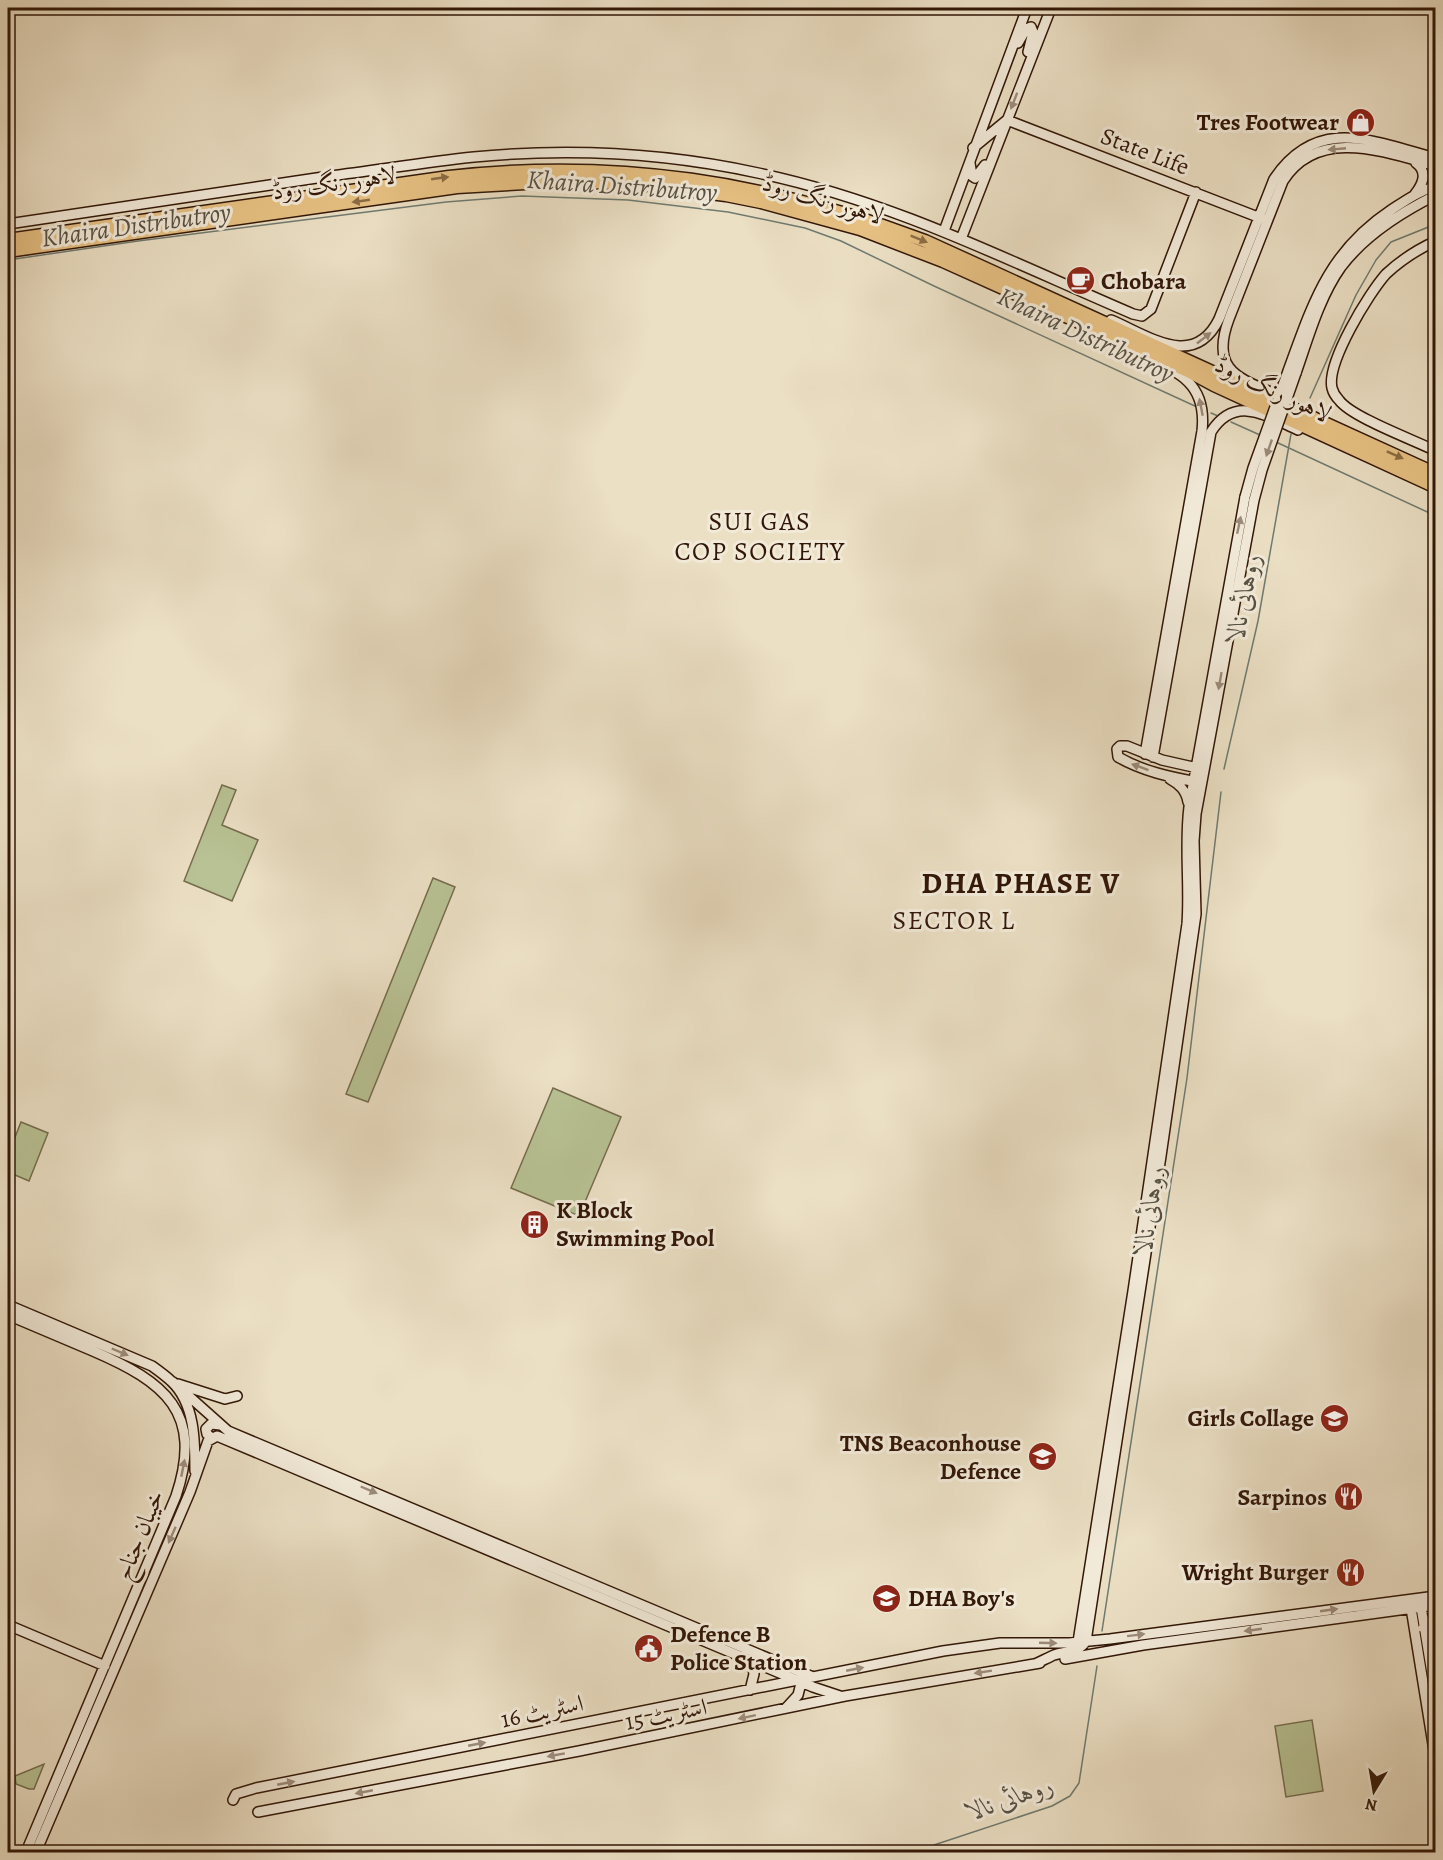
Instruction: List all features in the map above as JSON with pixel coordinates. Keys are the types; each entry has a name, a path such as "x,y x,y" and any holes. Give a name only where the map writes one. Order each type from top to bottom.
{"highway":[{"name":"لاہور رنگ روڈ","path":"8,240 505,171 599,171 704,181 817,204 925,241 1436,474"},
{"name":"لاہور رنگ روڈ","path":"8,251 458,187 541,182 623,183 726,195 794,210 860,229 943,261 1188,371 1436,487"},
{"path":"1362,453 1380,468 1436,494"}],"main road":[{"path":"944,231 1027,8"},
{"path":"961,239 1051,8"},
{"path":"1008,57 1026,29 1031,27 1033,32 1027,68"},
{"path":"973,148 1007,120"},
{"name":"State Life","path":"1007,120 1264,219"},
{"path":"1328,425 1296,404 1234,374 1227,366 1222,354 1222,336 1264,219 1274,179 1295,153 1323,140 1341,137 1361,139 1436,158"},
{"path":"1053,299 1090,310 1173,346 1187,347 1196,344 1209,335 1216,326 1283,181 1291,169 1304,158 1336,147 1361,148 1436,166"},
{"path":"969,159 972,176 975,178 996,148"},
{"path":"8,224 443,161 513,154 585,153 686,161 765,174 856,198 944,231 1142,316 1151,309 1196,192"},
{"path":"1412,160 1423,169 1424,175 1422,183 1413,196"},
{"path":"1082,1646 1187,924 1189,897 1185,840 1189,807 1200,769 1249,498 1262,470 1320,289 1334,263 1357,236 1413,196 1436,186"},
{"path":"1292,372 1325,296 1341,268 1363,243 1384,225 1436,195"},
{"path":"1436,241 1401,262 1376,287 1351,328 1334,371 1332,387 1339,400 1352,412 1436,450"},
{"path":"1084,326 1123,348 1186,377 1214,385"},
{"path":"1149,755 1202,430 1202,404 1197,391 1186,377"},
{"path":"1149,755 1206,452 1214,428 1227,415 1249,410 1261,413 1337,448 1362,453"},
{"path":"1197,782 1162,774 1120,759 1116,754 1117,749 1127,746 1149,755 1200,769"},
{"path":"1162,774 1180,786 1187,797 1189,807"},
{"path":"1082,1646 1161,1156 1196,914 1194,841 1197,782"},
{"name":"خیبان جناح","path":"8,1305 153,1366 173,1382 183,1397 193,1426 195,1475"},
{"name":"خیبان جناح","path":"8,1315 120,1363 153,1382 170,1401 183,1423 186,1450 179,1488 26,1852"},
{"path":"173,1382 225,1399 237,1396"},
{"path":"173,1382 228,1431 805,1679 832,1695 845,1696"},
{"name":"خیبان جناح","path":"36,1852 190,1492 210,1439 206,1429 211,1424 220,1425"},
{"path":"210,1439 217,1436 222,1437 752,1661 805,1679"},
{"path":"1082,1646 1436,1596"},
{"path":"1082,1646 1121,1648 1436,1605"},
{"path":"1416,1608 1423,1628 1436,1698"},
{"path":"1416,1608 1436,1763"},
{"path":"1423,1628 1436,1614"},
{"path":"8,1625 105,1666"},
{"name":"اسٹریٹ 16","path":"233,1800 236,1794 256,1788 943,1651 1018,1642 1082,1646"},
{"name":"اسٹریٹ 15","path":"258,1812 579,1751 845,1696 1035,1664 1082,1646"},
{"path":"750,1690 754,1674 752,1661"},
{"path":"785,1709 796,1698 805,1679"}],"green space":[{"path":"222,785 236,790 222,825 258,840 232,901 184,881"},
{"path":"433,878 455,887 368,1102 346,1094"},
{"path":"553,1088 621,1117 579,1216 511,1188"},
{"path":"21,1122 48,1133 29,1181 8,1172 8,1155"},
{"path":"1312,1720 1323,1791 1286,1797 1275,1726"},
{"path":"44,1764 34,1789 16,1784 15,1776"}],"waterway":[{"name":"Khaira Distributroy","path":"8,260 446,202 522,196 628,200 728,212 805,228 841,241 1197,407"},
{"name":"روہائی نالا","path":"1310,398 1356,295 1376,260 1391,242 1436,224"},
{"name":"Khaira Distributroy","path":"1211,413 1218,416"},
{"name":"Khaira Distributroy","path":"1231,422 1260,435"},
{"name":"روہائی نالا","path":"1224,769 1258,621 1291,434"},
{"path":"1276,442 1436,516"},
{"name":"روہائی نالا","path":"1102,1631 1187,1078 1221,792"},
{"name":"روہائی نالا","path":"903,1852 934,1845 1052,1806 1070,1796 1079,1783 1097,1666"}],"place":[{"name":"Tres Footwear","path":"1360,122"},
{"name":"Chobara","path":"1080,281"},
{"name":"K Block Swimming Pool","path":"535,1224"},
{"name":"Girls Collage","path":"1335,1418"},
{"name":"TNS Beaconhouse Defence","path":"1042,1457"},
{"name":"Sarpinos","path":"1348,1497"},
{"name":"Wright Burger","path":"1350,1572"},
{"name":"DHA Boy's","path":"887,1598"},
{"name":"Defence B Police Station","path":"649,1648"}],"district":[{"name":"SUI GAS COP SOCIETY","path":"760,536"},
{"name":"DHA PHASE V","path":"1021,883"},
{"name":"SECTOR L","path":"954,920"}]}
